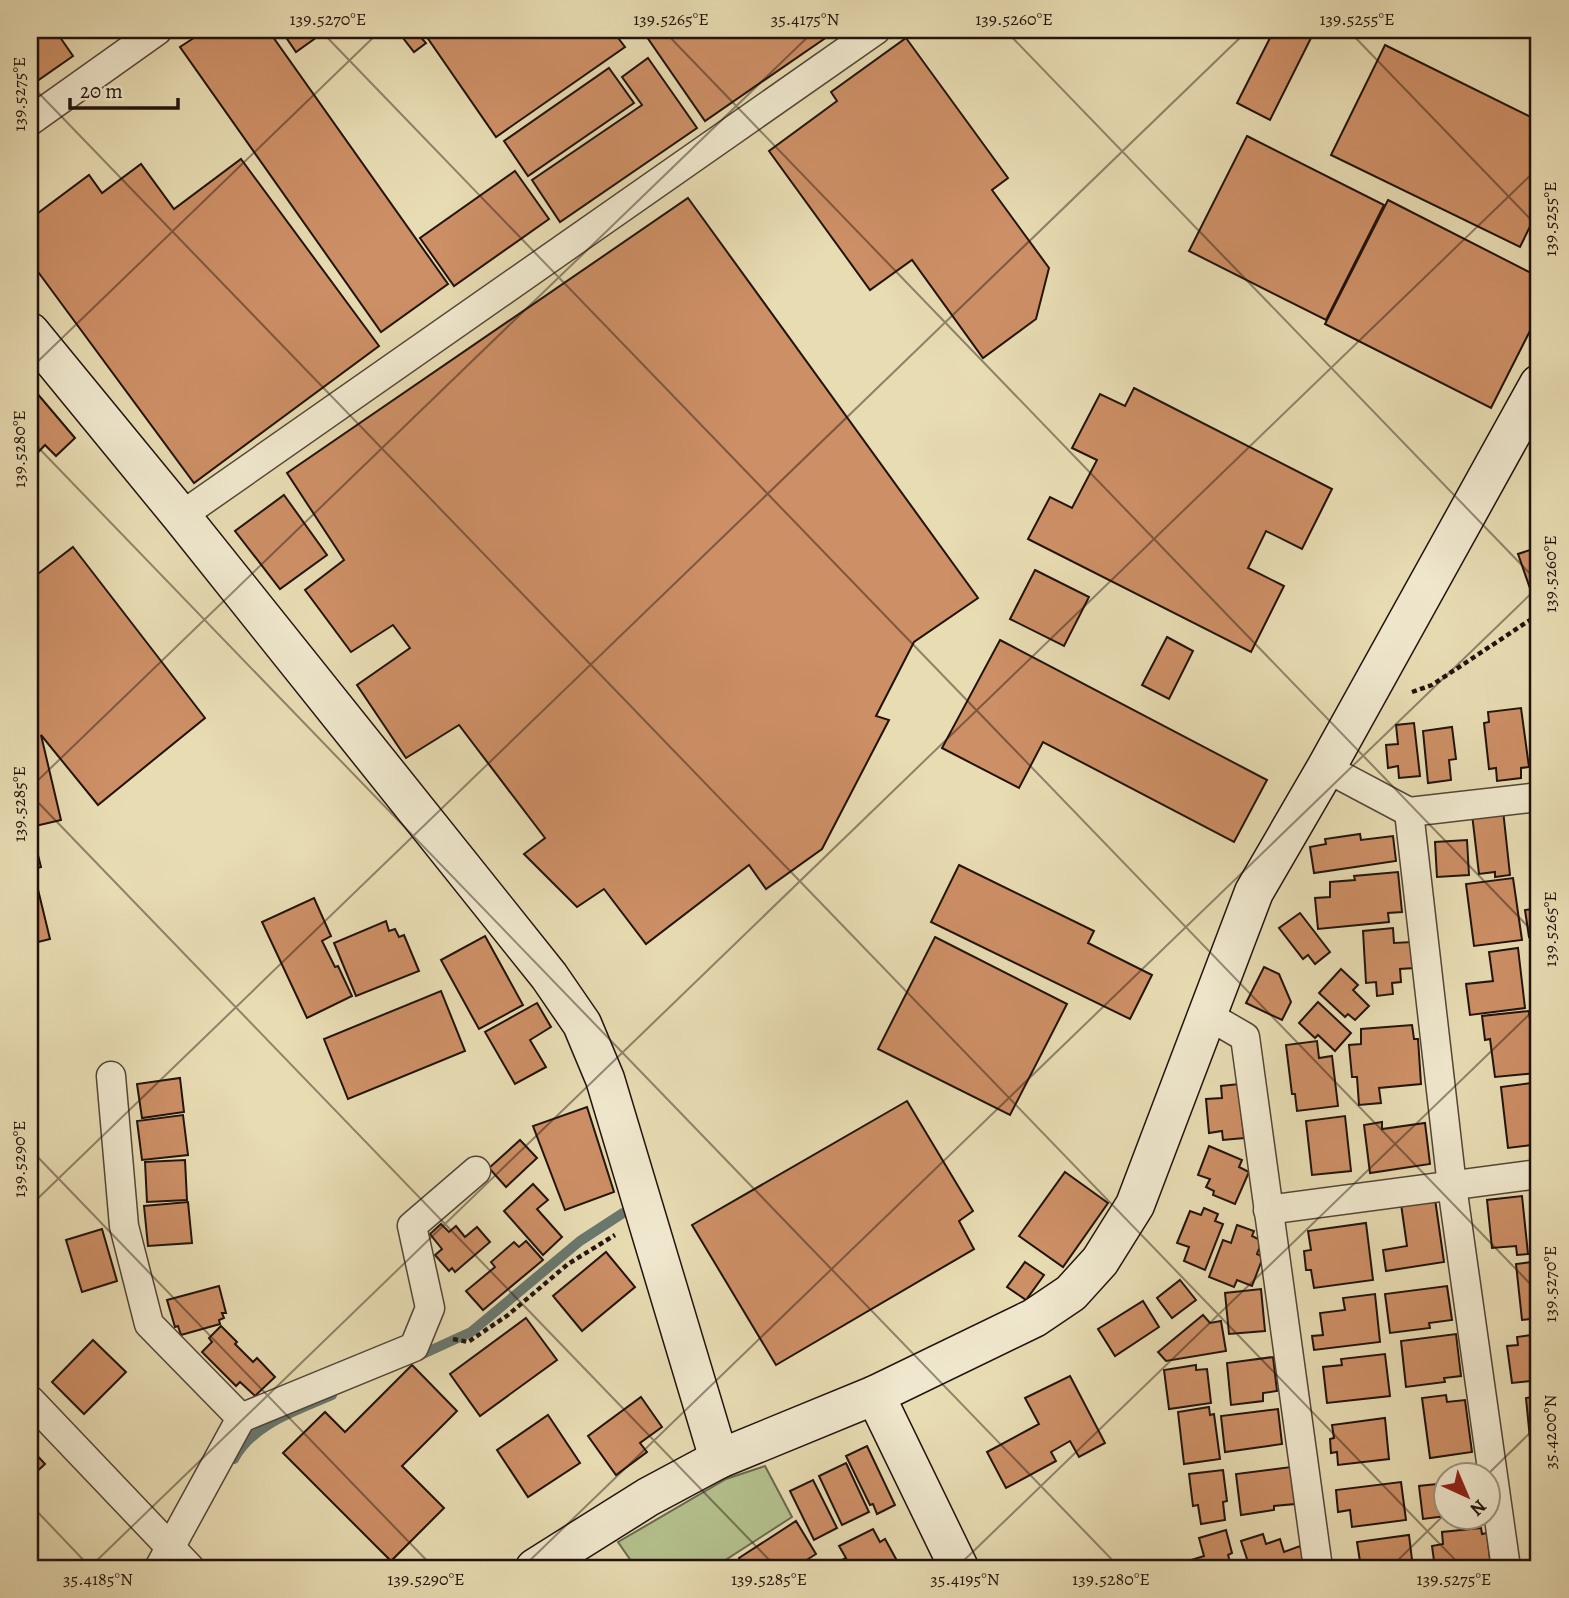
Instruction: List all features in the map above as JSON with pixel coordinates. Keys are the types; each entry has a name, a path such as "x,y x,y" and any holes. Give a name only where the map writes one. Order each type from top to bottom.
{"street":[{"path":"30,121 158,30"},
{"path":"181,516 876,30"},
{"path":"30,332 181,516 549,976 582,1024 605,1079 719,1459"},
{"path":"535,1568 648,1497 719,1459 875,1395 1034,1318 1071,1293 1100,1261 1135,1205 1254,892 1326,768 1539,384"},
{"path":"1326,768 1409,812 1539,797"},
{"path":"1409,812 1451,1186 1506,1568"},
{"path":"1207,1015 1245,1037 1318,1568"},
{"path":"111,1076 124,1226 149,1324 241,1418"},
{"path":"164,1557 241,1418 414,1347 430,1308 412,1226 476,1171"},
{"path":"1268,1209 1539,1174"},
{"path":"875,1395 959,1568"},
{"path":"30,1400 164,1557 190,1568"}],"path":[{"path":"1432,685 1539,614"},
{"path":"414,1347 436,1336 468,1342 508,1315 568,1264 606,1239 648,1220"}],"green space":[{"path":"765,1466 792,1517 713,1568 636,1568 618,1542 726,1479"}],"building":[{"path":"30,30 55,30 73,56 30,86"},
{"path":"206,30 268,30 448,284 381,332 180,47"},
{"path":"281,30 312,30 317,37 296,52"},
{"path":"414,30 426,43 414,52 403,38"},
{"path":"422,30 612,30 625,47 496,137"},
{"path":"642,30 837,30 705,121"},
{"path":"1274,30 1315,30 1270,120 1237,103"},
{"path":"906,38 1008,178 992,190 1049,268 1036,319 983,358 912,260 870,290 769,151 837,101 831,92"},
{"path":"1385,45 1539,121 1539,208 1520,247 1331,155"},
{"path":"648,58 697,128 560,222 532,180 642,105 622,77"},
{"path":"609,68 634,103 528,176 504,141"},
{"path":"1247,136 1384,205 1326,320 1189,251"},
{"path":"241,159 379,346 194,483 30,261 30,219 89,175 102,193 141,164 174,209"},
{"path":"515,171 549,219 454,286 420,238"},
{"path":"688,198 978,598 914,642 876,716 889,720 822,849 766,889 749,865 646,944 604,889 577,907 524,854 545,838 459,725 406,758 357,685 410,648 393,625 351,652 305,590 344,560 287,473"},
{"path":"1388,200 1539,277 1539,313 1491,408 1325,324"},
{"path":"30,385 75,438 56,456 45,445 30,461"},
{"path":"1134,388 1332,489 1302,549 1266,531 1248,568 1284,586 1251,652 1028,539 1050,497 1072,508 1097,460 1072,448 1100,394 1125,406"},
{"path":"284,495 327,555 280,589 235,531"},
{"path":"73,547 205,718 98,805 41,735 61,820 31,827 41,867 33,869 50,939 30,944 30,580"},
{"path":"1539,547 1539,592 1532,594 1518,554"},
{"path":"1035,570 1089,597 1064,646 1010,619"},
{"path":"1167,637 1193,651 1169,699 1142,685"},
{"path":"1000,640 1267,780 1234,842 1043,742 1019,788 942,748"},
{"path":"1521,708 1529,767 1521,768 1521,778 1497,781 1496,768 1489,769 1484,723 1489,722 1488,712"},
{"path":"1414,723 1420,776 1399,778 1398,766 1388,768 1386,745 1398,744 1396,725"},
{"path":"1452,727 1456,759 1449,760 1451,780 1428,783 1423,731"},
{"path":"1539,801 1539,864 1534,802"},
{"path":"1503,810 1510,875 1495,877 1495,872 1479,874 1472,814"},
{"path":"1360,834 1361,840 1393,836 1396,861 1314,873 1310,847 1326,844 1325,839"},
{"path":"1467,840 1469,875 1437,877 1435,842"},
{"path":"959,865 1094,931 1088,943 1152,975 1130,1019 931,922"},
{"path":"1539,870 1539,904 1532,905 1530,886 1534,886 1533,871"},
{"path":"1398,872 1402,912 1388,913 1389,922 1318,929 1315,898 1330,897 1330,882 1355,880 1354,876"},
{"path":"1513,878 1522,940 1474,946 1466,884"},
{"path":"314,898 331,936 322,941 352,996 307,1018 262,922"},
{"path":"1539,908 1539,935 1529,937 1525,910"},
{"path":"1300,913 1330,952 1315,964 1308,955 1303,959 1279,928"},
{"path":"386,921 389,931 395,929 399,937 404,935 419,971 356,996 334,943"},
{"path":"1393,928 1394,943 1412,942 1414,968 1400,969 1401,982 1392,983 1393,994 1377,996 1376,982 1366,983 1363,931"},
{"path":"485,936 523,1005 479,1029 441,960"},
{"path":"935,937 1067,1004 1010,1115 878,1049"},
{"path":"1518,948 1525,1008 1470,1015 1466,984 1493,981 1489,952"},
{"path":"1264,967 1279,974 1291,1002 1282,1020 1246,1003"},
{"path":"1341,969 1358,985 1353,990 1369,1006 1355,1020 1348,1014 1345,1017 1319,993"},
{"path":"441,991 465,1051 348,1099 324,1039"},
{"path":"1318,1002 1351,1033 1335,1051 1318,1035 1315,1038 1299,1023"},
{"path":"537,1003 551,1027 530,1040 546,1067 515,1084 485,1032"},
{"path":"1529,1011 1536,1073 1495,1077 1490,1039 1485,1040 1482,1016"},
{"path":"1412,1025 1414,1039 1418,1039 1421,1084 1379,1088 1381,1103 1359,1105 1357,1077 1352,1077 1349,1045 1361,1044 1361,1029"},
{"path":"1317,1041 1319,1058 1332,1056 1338,1106 1297,1111 1295,1094 1292,1094 1286,1045"},
{"path":"180,1078 184,1112 142,1118 137,1084"},
{"path":"1539,1082 1539,1144 1508,1148 1501,1087"},
{"path":"1239,1084 1244,1138 1223,1140 1222,1131 1209,1133 1206,1099 1222,1098 1221,1086"},
{"path":"907,1101 973,1211 959,1221 974,1249 776,1365 692,1225"},
{"path":"587,1107 614,1192 565,1210 533,1126"},
{"path":"183,1115 188,1155 142,1160 137,1121"},
{"path":"1345,1116 1351,1171 1312,1175 1306,1121"},
{"path":"1382,1122 1382,1129 1425,1123 1430,1164 1370,1173 1364,1125"},
{"path":"520,1140 537,1158 506,1187 489,1168"},
{"path":"1209,1146 1242,1160 1239,1167 1249,1172 1235,1204 1213,1195 1214,1191 1206,1187 1210,1179 1198,1175"},
{"path":"185,1160 187,1200 147,1202 145,1162"},
{"path":"1065,1172 1108,1203 1063,1267 1019,1236"},
{"path":"533,1184 548,1200 537,1209 562,1237 543,1255 504,1211"},
{"path":"1522,1196 1528,1254 1517,1255 1516,1246 1492,1248 1487,1200"},
{"path":"1435,1199 1444,1262 1386,1271 1383,1250 1407,1246 1401,1204"},
{"path":"188,1202 192,1243 148,1246 144,1206"},
{"path":"1539,1203 1539,1250 1537,1250 1531,1204"},
{"path":"1204,1208 1218,1214 1215,1221 1223,1224 1205,1270 1184,1261 1189,1247 1177,1243 1190,1211 1201,1215"},
{"path":"1366,1223 1373,1280 1314,1288 1311,1270 1306,1270 1304,1251 1311,1250 1308,1231"},
{"path":"441,1224 449,1232 456,1226 465,1237 477,1227 490,1242 455,1272 452,1268 449,1271 435,1255 442,1249 430,1234"},
{"path":"1237,1225 1254,1231 1252,1236 1262,1241 1257,1254 1263,1257 1252,1286 1237,1280 1234,1287 1209,1277 1223,1240 1231,1243"},
{"path":"102,1229 117,1281 82,1292 66,1240"},
{"path":"526,1241 543,1260 483,1310 466,1291 495,1267 491,1262 514,1242 519,1247"},
{"path":"606,1252 635,1287 582,1331 553,1296"},
{"path":"1539,1261 1539,1318 1522,1320 1516,1264"},
{"path":"1025,1262 1044,1275 1026,1300 1007,1287"},
{"path":"1180,1280 1196,1300 1172,1318 1157,1298"},
{"path":"219,1286 226,1313 222,1313 224,1318 219,1320 220,1324 181,1335 178,1326 175,1327 167,1300"},
{"path":"1447,1286 1452,1320 1429,1323 1430,1328 1390,1333 1385,1294"},
{"path":"1261,1289 1265,1331 1229,1334 1225,1293"},
{"path":"1375,1294 1380,1342 1314,1350 1312,1336 1323,1335 1320,1313 1345,1310 1343,1298"},
{"path":"1143,1301 1159,1327 1115,1356 1098,1329"},
{"path":"1203,1315 1210,1323 1221,1321 1226,1351 1166,1361 1158,1352"},
{"path":"526,1318 557,1360 480,1416 450,1374"},
{"path":"221,1326 253,1362 257,1358 275,1377 255,1396 240,1382 236,1386 202,1352 212,1342 209,1338"},
{"path":"1456,1334 1461,1376 1444,1378 1445,1382 1406,1387 1401,1341"},
{"path":"1539,1334 1539,1380 1512,1383 1507,1346 1518,1345 1517,1337"},
{"path":"93,1340 126,1372 84,1414 52,1382"},
{"path":"1385,1354 1390,1396 1327,1403 1323,1367 1342,1365 1341,1359"},
{"path":"1273,1357 1277,1391 1263,1393 1263,1401 1231,1405 1227,1363"},
{"path":"412,1365 457,1411 402,1466 444,1508 391,1561 283,1453 325,1412 345,1432"},
{"path":"1196,1365 1196,1370 1207,1369 1211,1403 1169,1409 1164,1370"},
{"path":"1070,1376 1105,1443 1079,1457 1070,1441 1051,1452 1056,1461 1006,1488 987,1452 1039,1424 1025,1398"},
{"path":"1446,1395 1447,1402 1465,1400 1472,1452 1430,1458 1422,1398"},
{"path":"1539,1396 1539,1438 1530,1439 1526,1398"},
{"path":"641,1397 662,1427 640,1443 647,1452 616,1475 588,1436"},
{"path":"1209,1407 1210,1415 1214,1414 1220,1459 1184,1464 1178,1412"},
{"path":"1278,1409 1282,1444 1225,1452 1221,1416"},
{"path":"548,1415 580,1463 528,1497 497,1450"},
{"path":"1385,1418 1389,1459 1338,1465 1337,1452 1331,1453 1330,1439 1334,1438 1332,1425"},
{"path":"867,1446 895,1505 877,1514 846,1456"},
{"path":"30,1448 45,1464 30,1478"},
{"path":"846,1463 869,1512 842,1525 819,1476"},
{"path":"1291,1467 1295,1504 1274,1506 1274,1510 1241,1515 1236,1474"},
{"path":"1223,1470 1227,1501 1223,1502 1225,1520 1201,1524 1198,1505 1193,1506 1189,1474"},
{"path":"813,1480 837,1528 814,1540 790,1491"},
{"path":"1401,1482 1406,1520 1352,1527 1350,1510 1338,1512 1336,1490"},
{"path":"1432,1485 1432,1518 1423,1519 1419,1486"},
{"path":"796,1521 816,1554 794,1568 745,1568 739,1558"},
{"path":"873,1529 880,1542 885,1539 901,1568 839,1568 836,1563 846,1558 839,1546"},
{"path":"1226,1530 1232,1553 1228,1555 1232,1568 1184,1568 1182,1563 1204,1556 1199,1538"},
{"path":"1442,1532 1487,1533 1491,1568 1435,1568 1432,1546 1443,1544"},
{"path":"1263,1534 1266,1544 1280,1539 1284,1552 1300,1546 1306,1568 1250,1568 1241,1541"},
{"path":"1409,1535 1413,1568 1361,1568 1357,1542"},
{"path":"1090,1560 1093,1568 1062,1568"},
{"path":"1163,1560 1165,1568 1135,1568"}],"waterway":[{"path":"414,1358 471,1332 580,1241 623,1213"},
{"path":"234,1459 242,1447 264,1427 332,1395"}]}
